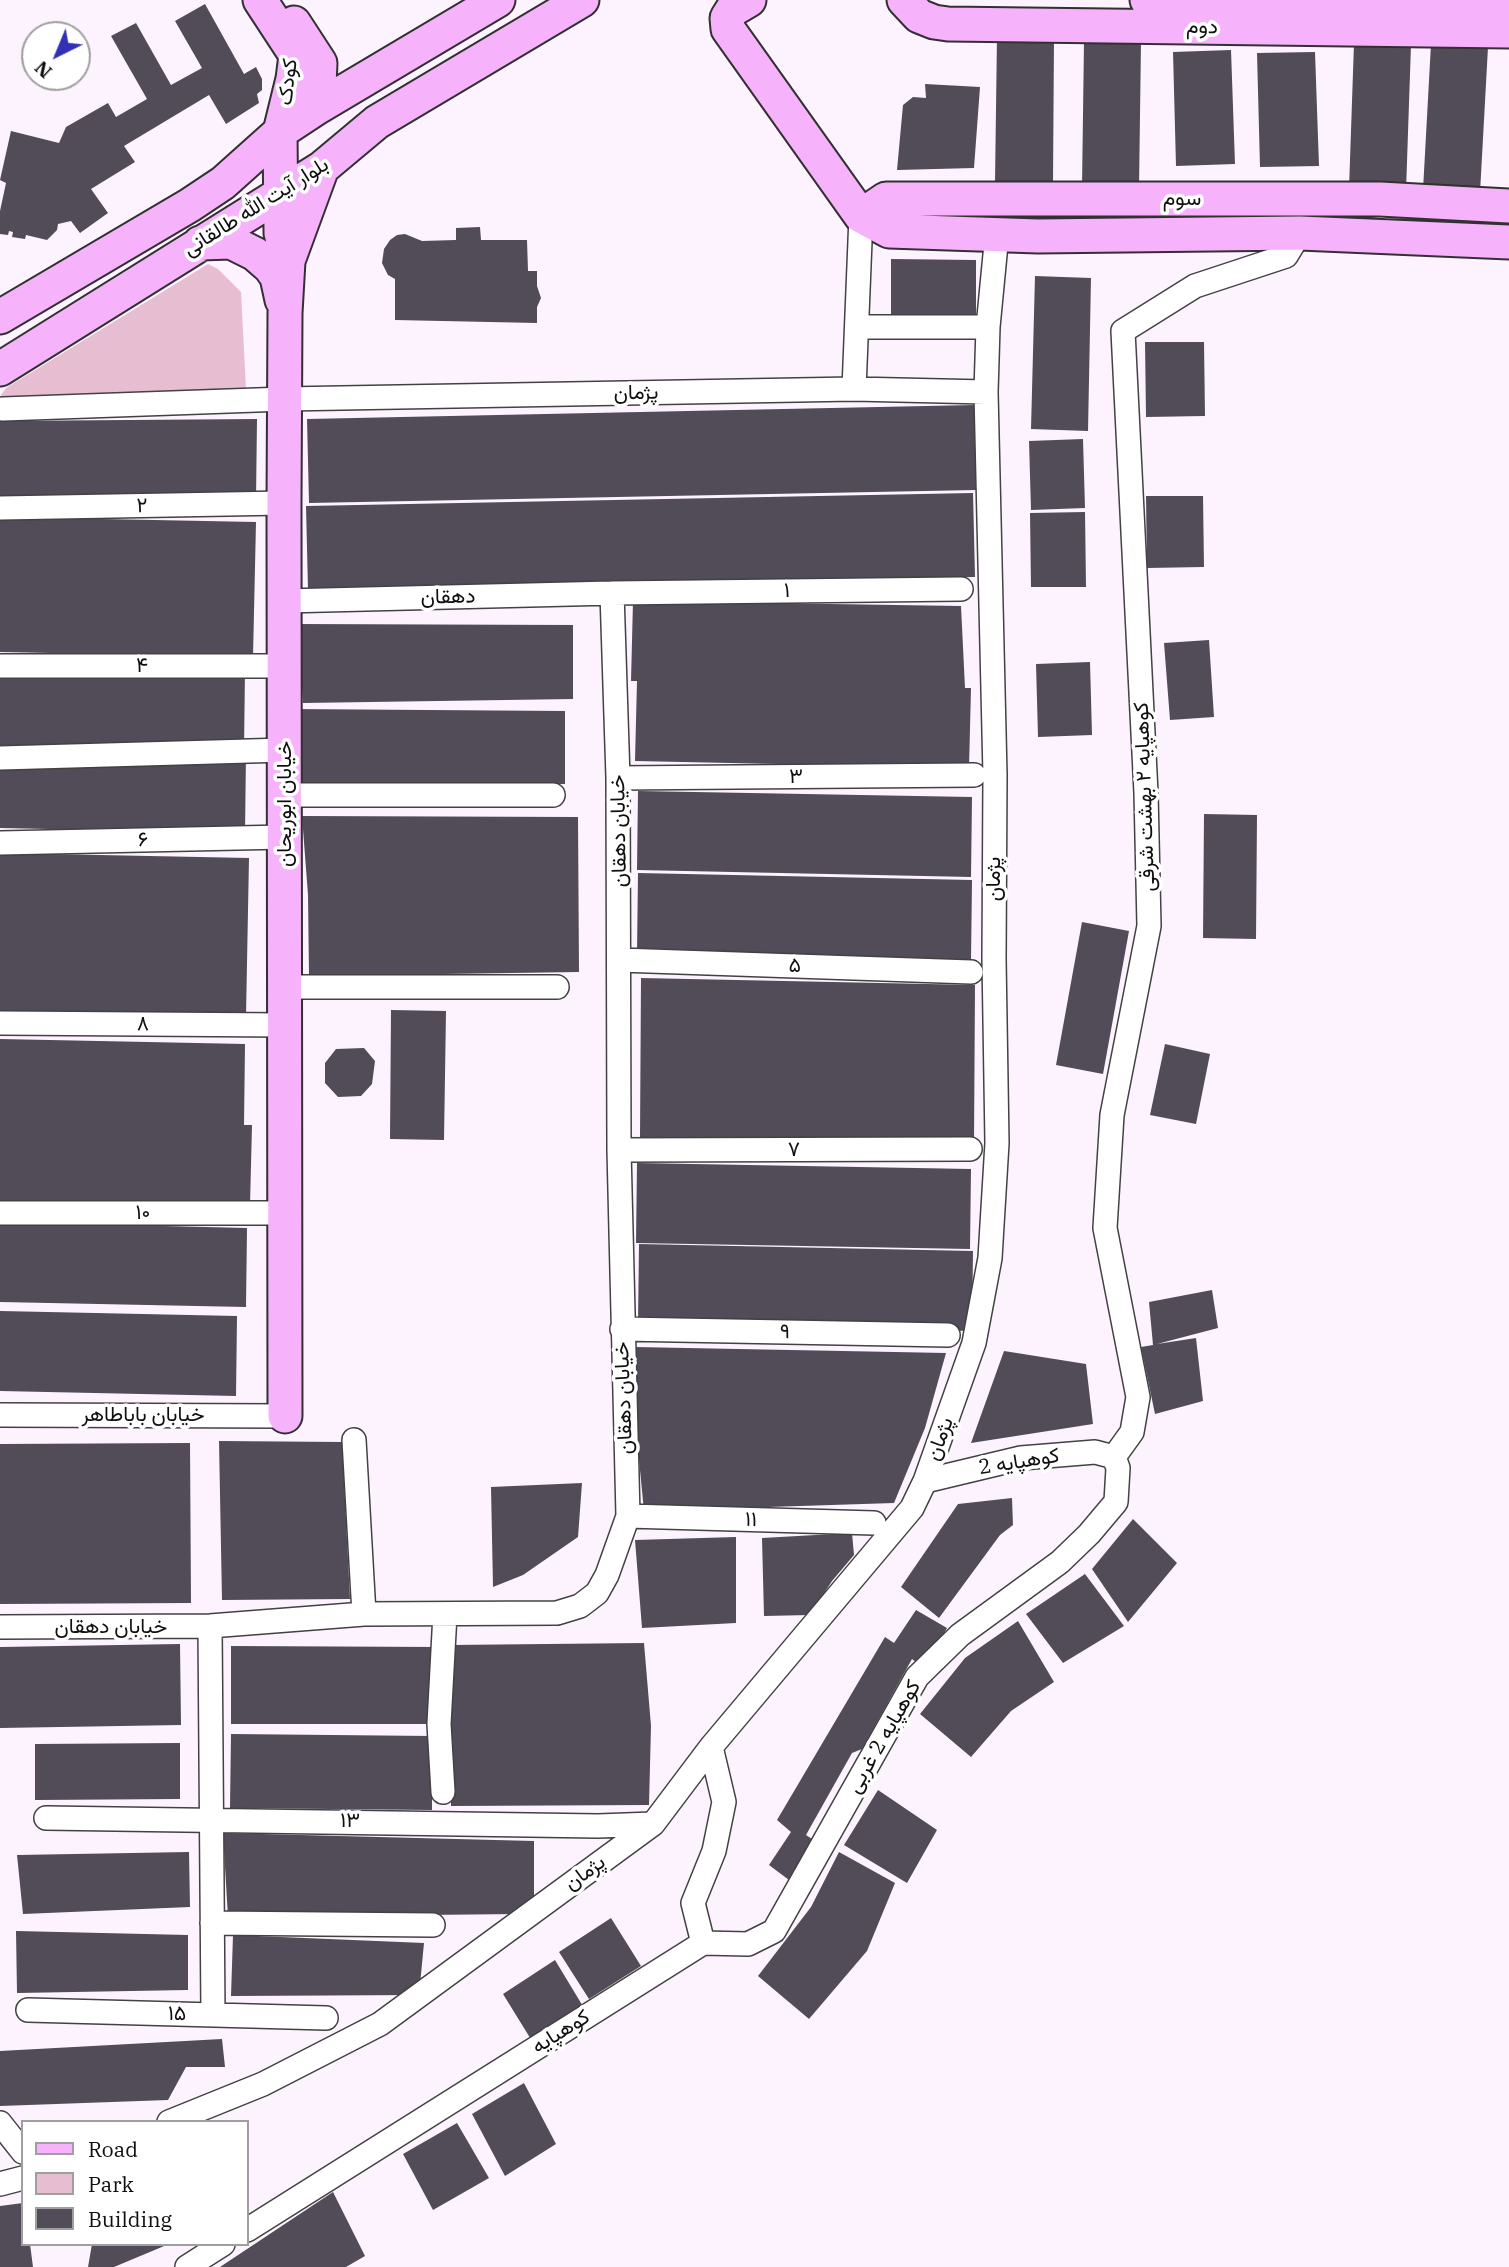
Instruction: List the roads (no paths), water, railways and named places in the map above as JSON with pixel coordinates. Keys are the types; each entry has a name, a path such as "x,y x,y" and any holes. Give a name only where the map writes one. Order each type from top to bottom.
{"main road":[{"name":"کودک","path":"260,0 296,55 280,132 280,193"},
{"name":"کودک","path":"279,0 320,62 323,104"},
{"name":"بلوار آیت الله طالقانی","path":"0,317 190,205 223,183 280,132 498,0"},
{"name":"بلوار آیت الله طالقانی","path":"0,369 332,160 377,122 582,0"},
{"name":"سوم","path":"748,0 732,10 727,18 728,29 861,216 889,231 1038,236 1300,233 1509,243"},
{"name":"دوم","path":"1147,0 1509,5"},
{"name":"دوم","path":"915,5 934,22 948,24 1509,31"},
{"path":"288,261 332,160 352,134 352,126 341,109 323,104"},
{"name":"خیابان ابوریحان","path":"280,193 281,233 288,261 285,313 284,503 285,1410"},
{"name":"سوم","path":"861,216 886,199 1380,199 1509,206"},
{"path":"200,243 231,242 255,254 270,267 276,277 285,313"}],"street":[{"path":"854,389 861,216"},
{"name":"کوهپایه ۲ بهشت شرقی","path":"1114,1457 1132,1432 1139,1396 1105,1228 1112,1115 1149,926 1146,793 1123,331 1195,286 1286,256 1300,233"},
{"name":"پژمان","path":"174,2120 263,2084 380,2024 653,1824 711,1746 912,1508 925,1481 975,1343 990,1258 997,1143 995,761 986,392 988,327 997,234"},
{"path":"857,327 988,327"},
{"name":"پژمان","path":"3,409 285,399 854,389 986,392"},
{"name":"۲","path":"0,508 284,503"},
{"name":"۱","path":"612,593 961,589"},
{"name":"دهقان","path":"285,601 612,593"},
{"name":"خیابان دهقان","path":"0,1627 210,1626 364,1614 557,1613 580,1606 597,1593 607,1575 628,1516 619,1150 618,778 612,593"},
{"name":"۴","path":"0,666 284,666"},
{"path":"0,758 285,750"},
{"name":"۳","path":"618,778 974,775"},
{"path":"285,795 553,795"},
{"name":"۶","path":"0,843 285,838"},
{"name":"۵","path":"620,960 971,972"},
{"path":"285,987 557,987"},
{"name":"۸","path":"0,1023 285,1025"},
{"name":"۷","path":"619,1150 970,1150"},
{"name":"۱۰","path":"0,1213 285,1213"},
{"name":"۹","path":"622,1329 948,1335"},
{"name":"خیابان باباطاهر","path":"0,1399 285,1410"},
{"name":"خیابان باباطاهر","path":"0,1415 285,1410"},
{"path":"354,1440 364,1614"},
{"name":"کوهپایه 2","path":"925,1481 1021,1458 1096,1452 1114,1457"},
{"name":"کوهپایه 2 غربی","path":"703,1943 748,1944 774,1931 917,1677 960,1635 1060,1562 1089,1534 1116,1502 1118,1468 1114,1457"},
{"name":"۱۱","path":"628,1516 874,1523"},
{"path":"443,1792 439,1724 446,1614"},
{"path":"210,1626 213,2015"},
{"path":"703,1943 693,1903 714,1851 724,1802 711,1746"},
{"name":"۱۳","path":"47,1818 598,1826 653,1824"},
{"path":"212,1923 433,1925"},
{"name":"کوهپایه","path":"248,2229 703,1943"},
{"name":"۱۵","path":"28,2010 326,2018"},
{"path":"0,2123 21,2149"},
{"path":"0,2184 21,2179"},
{"path":"187,2267 220,2246"}]}
